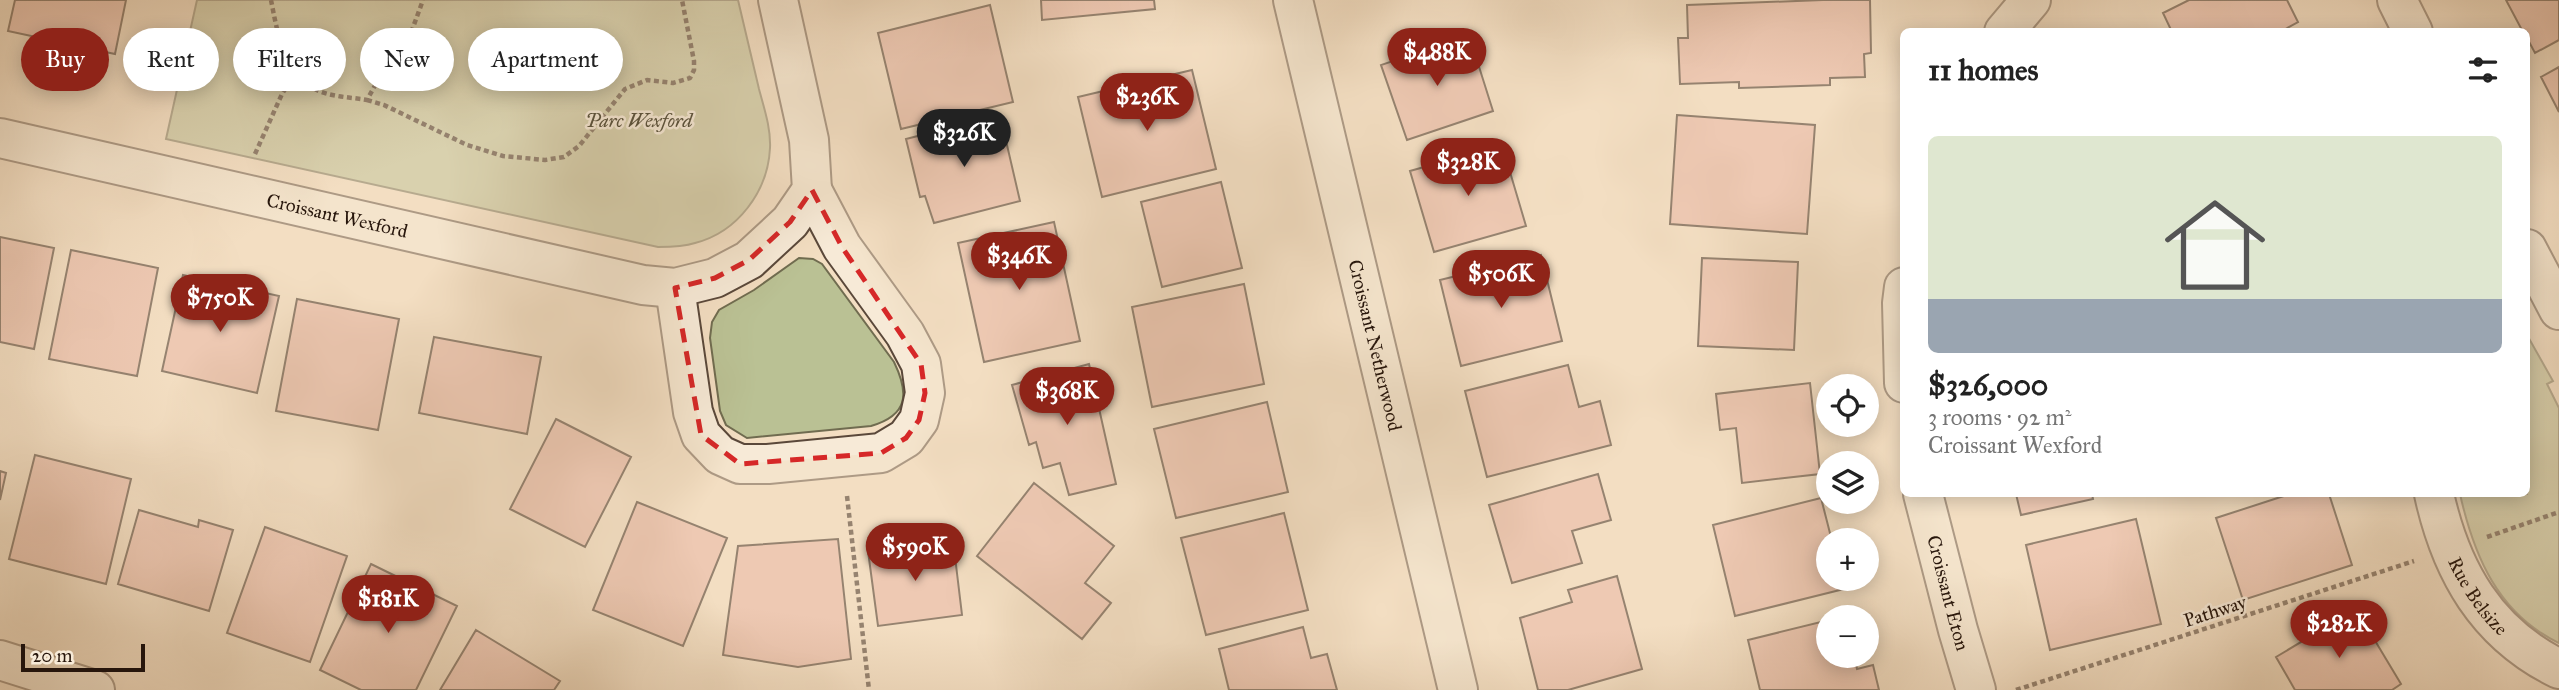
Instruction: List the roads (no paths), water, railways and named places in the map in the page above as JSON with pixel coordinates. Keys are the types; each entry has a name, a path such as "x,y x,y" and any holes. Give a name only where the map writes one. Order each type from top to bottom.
{"street":[{"path":"675,288 693,412 701,435 720,455 740,464 768,464 881,453 906,439 919,420 925,393 921,364 905,334 842,247 813,191 809,141 778,0"},
{"name":"Croissant Netherwood","path":"1293,0 1458,690"},
{"path":"2007,28 2031,0"},
{"path":"2397,0 2411,28"},
{"name":"Croissant Wexford","path":"0,138 643,285 675,288 715,278 749,260 790,222 813,191"},
{"path":"2530,256 2559,310"},
{"name":"Croissant Eton","path":"1924,497 1976,690"},
{"name":"Rue Belsize","path":"2435,497 2450,549 2474,597 2500,628 2533,656 2559,669"},
{"path":"0,660 94,690"}],"park label":[{"name":"Parc Wexford","path":"639,120"}]}
